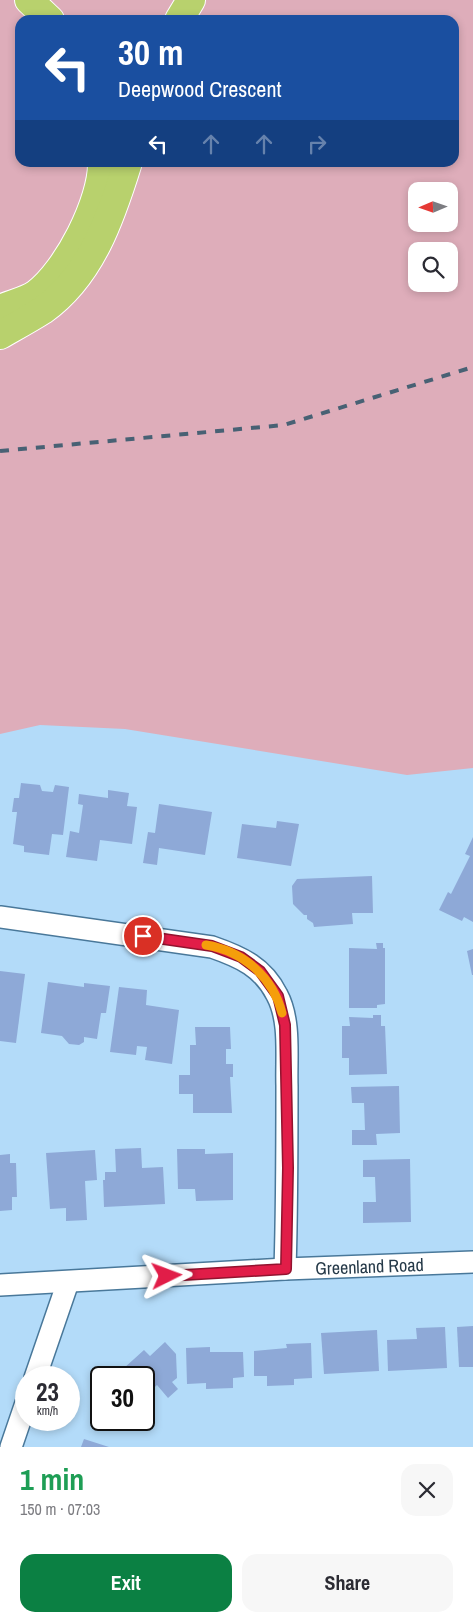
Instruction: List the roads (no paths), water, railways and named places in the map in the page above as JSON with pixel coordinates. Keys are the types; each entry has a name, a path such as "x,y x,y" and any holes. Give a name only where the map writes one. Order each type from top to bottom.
{"highway":[{"path":"29,0 45,15"},
{"path":"182,15 191,0"},
{"path":"0,309 35,294 68,259 86,224 102,174 102,167"},
{"path":"0,336 44,309 78,276 99,242 126,167"}],"street":[{"path":"0,917 212,946 241,957 260,971 278,996 285,1025 288,1159 286,1269"},
{"name":"Greenland Road","path":"0,1285 286,1269 473,1262"},
{"path":"39,1366 68,1282"},
{"path":"11,1447 16,1431"}],"railway":[{"path":"0,451 284,425 473,367"}]}
